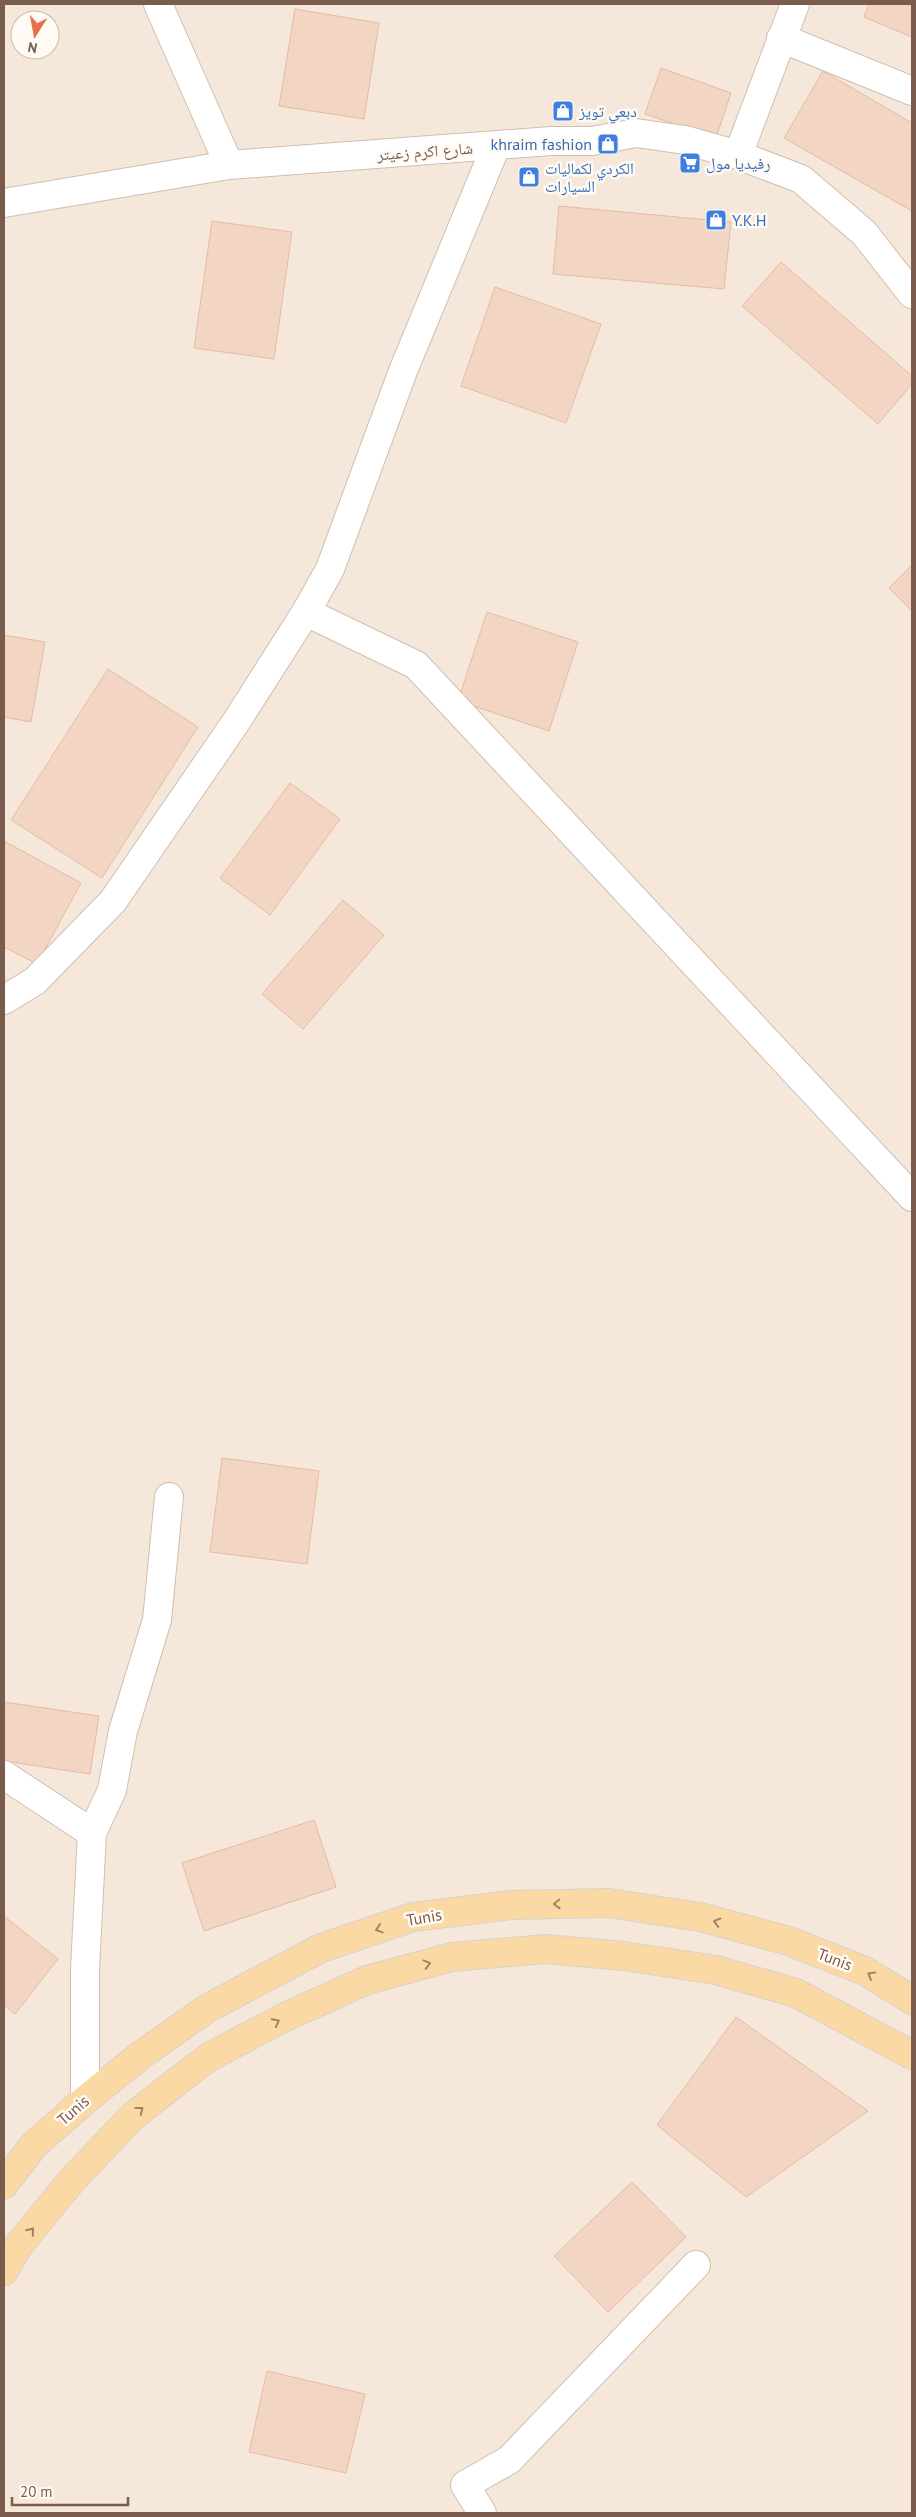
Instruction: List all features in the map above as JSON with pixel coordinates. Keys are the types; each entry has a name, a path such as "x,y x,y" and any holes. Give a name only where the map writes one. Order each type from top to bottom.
{"main road":[{"name":"Tunis","path":"4,2184 34,2145 85,2100 141,2054 208,2008 320,1948 413,1918 511,1905 608,1903 700,1917 798,1944 865,1971 912,2000"},
{"path":"4,2271 18,2246 73,2179 134,2115 208,2057 287,2016 367,1980 452,1957 546,1949 624,1956 716,1970 796,1993 912,2055"}],"street":[{"path":"158,4 229,164"},
{"path":"738,155 795,4"},
{"path":"781,38 912,91"},
{"name":"شارع اكرم زعيتر","path":"4,203 229,164 551,141 592,141 636,134 685,140 738,155 801,179 864,233 912,294"},
{"path":"4,1000 35,981 113,900 236,722 306,612 330,569 404,371 496,146"},
{"path":"306,612 416,665 912,1197"},
{"path":"85,2100 85,1969 92,1833 112,1790 123,1730 157,1620 169,1497"},
{"path":"4,1775 92,1833"},
{"path":"482,2513 465,2485 509,2460 696,2266"}],"shaded area":[{"path":"4,4 912,4 912,2513 4,2513"}],"building":[{"path":"869,4 912,4 912,37 864,17"},
{"path":"295,9 379,23 364,119 279,106"},
{"path":"661,68 731,93 716,138 645,114"},
{"path":"823,71 912,123 912,211 784,138"},
{"path":"559,206 731,222 724,289 553,274"},
{"path":"212,221 292,232 274,359 194,348"},
{"path":"781,262 912,376 912,384 878,424 742,306"},
{"path":"495,287 601,324 566,423 461,386"},
{"path":"912,565 912,611 889,588"},
{"path":"487,612 578,642 549,731 458,701"},
{"path":"4,635 45,642 31,722 4,717"},
{"path":"108,669 198,727 102,878 11,820"},
{"path":"290,783 340,819 270,915 220,878"},
{"path":"4,841 81,883 37,964 4,947"},
{"path":"343,900 384,935 303,1029 262,994"},
{"path":"222,1458 319,1471 307,1564 210,1552"},
{"path":"4,1702 99,1716 90,1774 4,1761"},
{"path":"314,1820 336,1887 204,1931 182,1863"},
{"path":"4,1916 58,1959 15,2014 4,2005"},
{"path":"736,2017 868,2111 746,2197 657,2125"},
{"path":"632,2182 686,2237 608,2312 554,2256"},
{"path":"267,2371 365,2394 346,2473 249,2452"}],"place":[{"name":"دبعي تويز","path":"563,111"},
{"name":"khraim fashion","path":"608,144"},
{"name":"رفيديا مول","path":"690,163"},
{"name":"الكردي لكماليات السيارات","path":"529,177"},
{"name":"Y.K.H","path":"716,220"}]}
